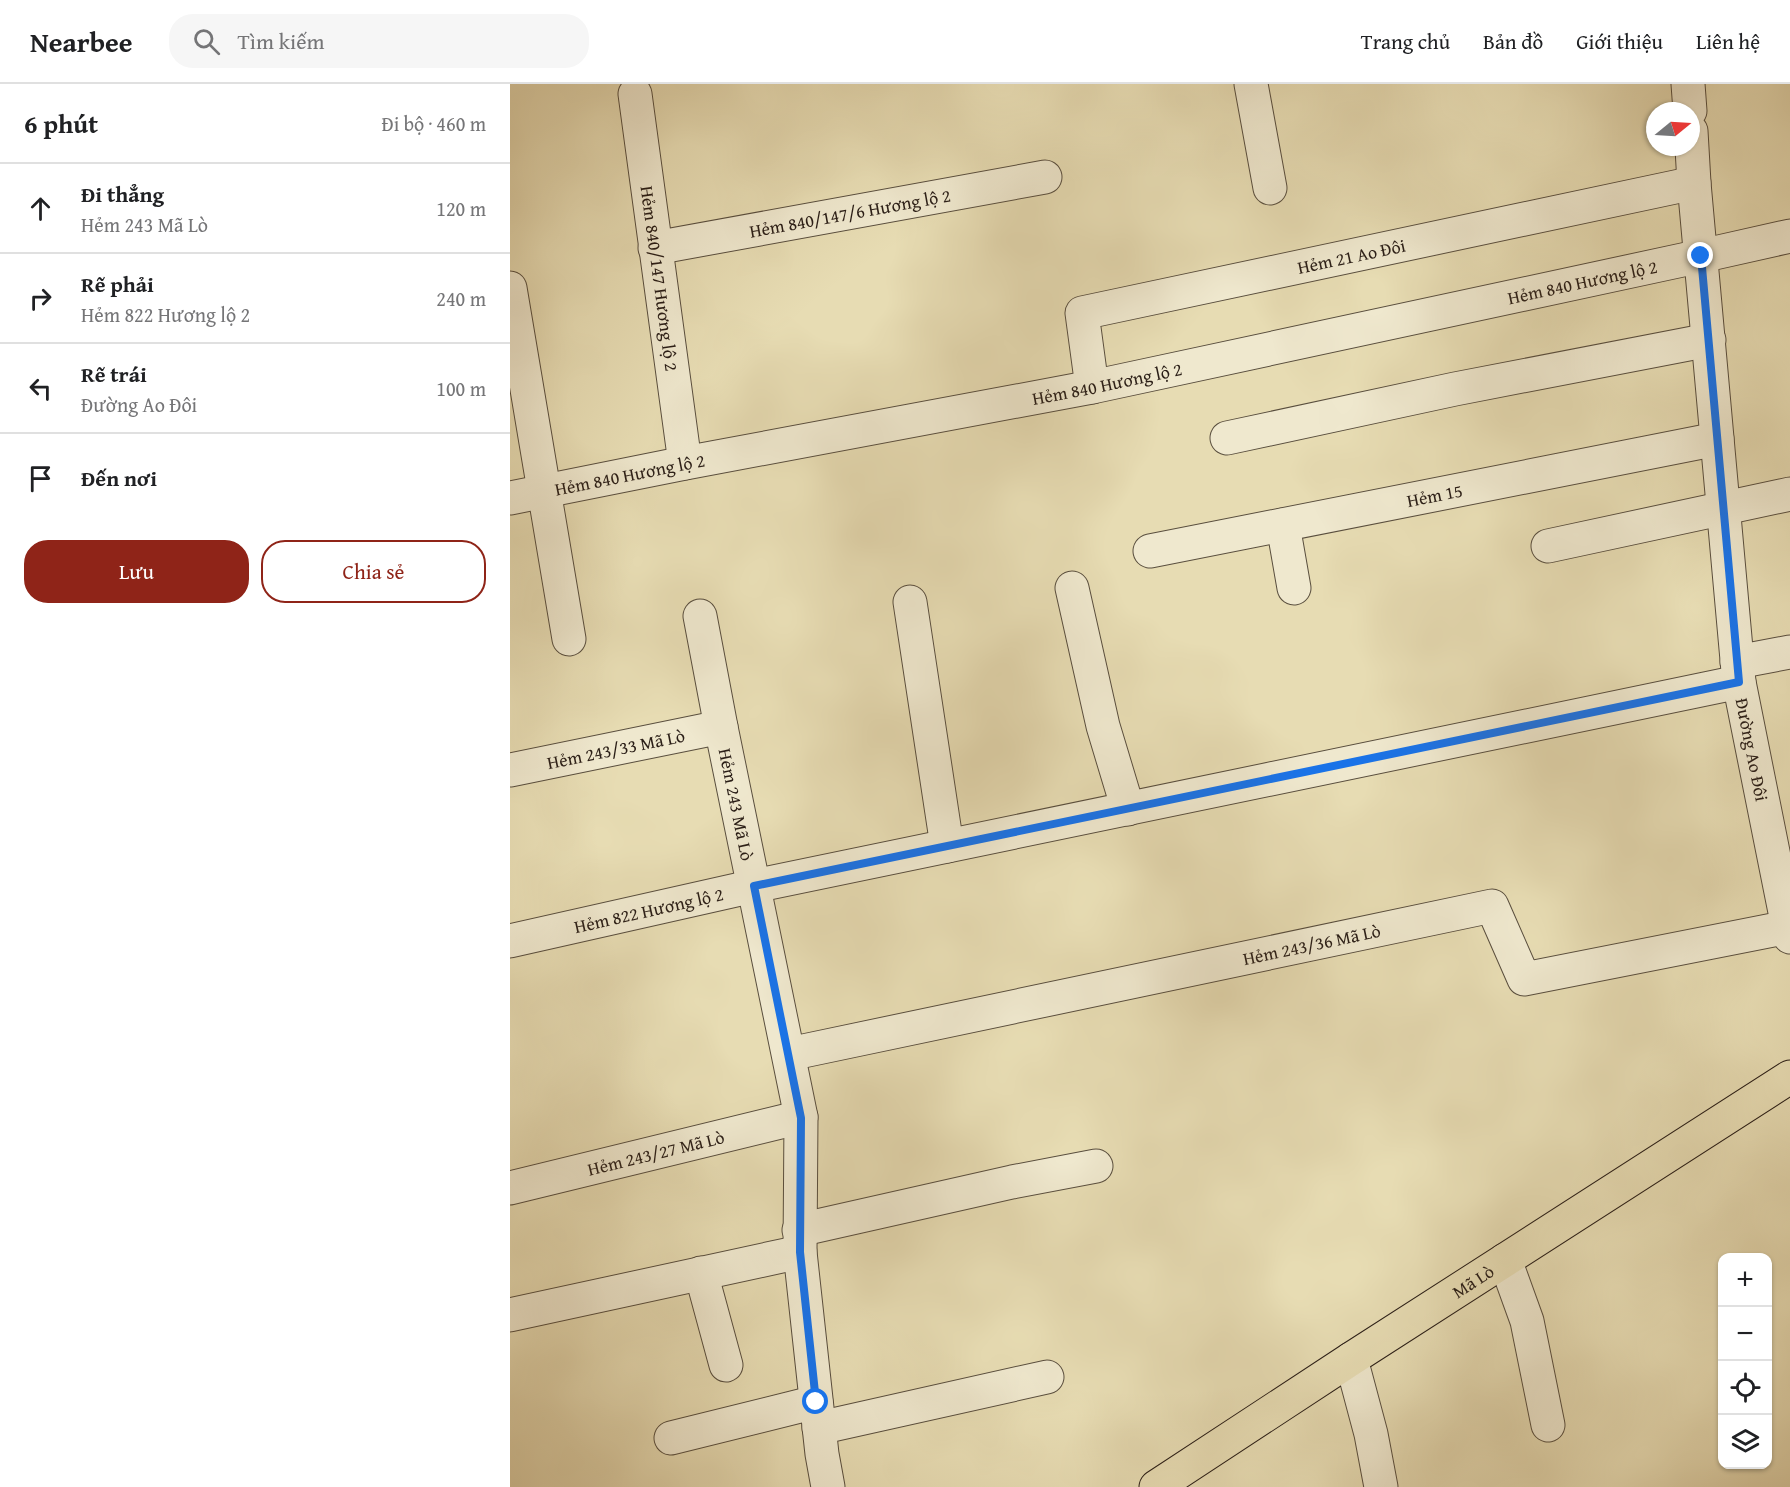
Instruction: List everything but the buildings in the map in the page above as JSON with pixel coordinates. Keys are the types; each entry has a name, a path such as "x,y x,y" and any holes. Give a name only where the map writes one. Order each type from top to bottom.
{"main road":[{"name":"Mã Lò","path":"1156,1487 1790,1077"}],"street":[{"path":"1251,84 1270,188"},
{"path":"1689,84 1690,102"},
{"name":"Hẻm 840/147 Hương lộ 2","path":"635,94 685,462"},
{"name":"Đường Ao Đôi","path":"1692,156 1738,672 1789,932"},
{"name":"Hẻm 840/147/6 Hương lộ 2","path":"655,248 1045,177"},
{"name":"Hẻm 21 Ao Đôi","path":"1092,387 1082,314 1694,183"},
{"name":"Hẻm 840 Hương lộ 2","path":"510,498 685,462 1092,387 1790,236"},
{"path":"510,288 569,639"},
{"path":"1227,438 1455,389 1709,340"},
{"name":"Hẻm 15","path":"1150,551 1717,439"},
{"path":"1548,546 1790,494"},
{"path":"1283,525 1294,588"},
{"path":"1072,588 1103,726 1128,809"},
{"path":"910,602 947,846"},
{"name":"Hẻm 243 Mã Lò","path":"700,616 801,1118 799,1241 828,1487"},
{"name":"Hẻm 822 Hương lộ 2","path":"510,942 754,886 1128,809 1738,672 1790,652"},
{"name":"Hẻm 243/33 Mã Lò","path":"510,770 721,728"},
{"name":"Hẻm 243/36 Mã Lò","path":"789,1054 1492,906 1524,979 1789,932"},
{"name":"Hẻm 243/27 Mã Lò","path":"510,1188 801,1118"},
{"path":"510,1315 701,1273 799,1241 1012,1182 1096,1166"},
{"path":"1505,1260 1527,1321 1548,1425"},
{"path":"701,1273 726,1365"},
{"path":"1351,1359 1371,1434 1381,1487"},
{"path":"671,1438 1047,1377"}],"route":[{"path":"816,1402 800,1252 801,1118 754,886 1739,682 1701,256"}]}
